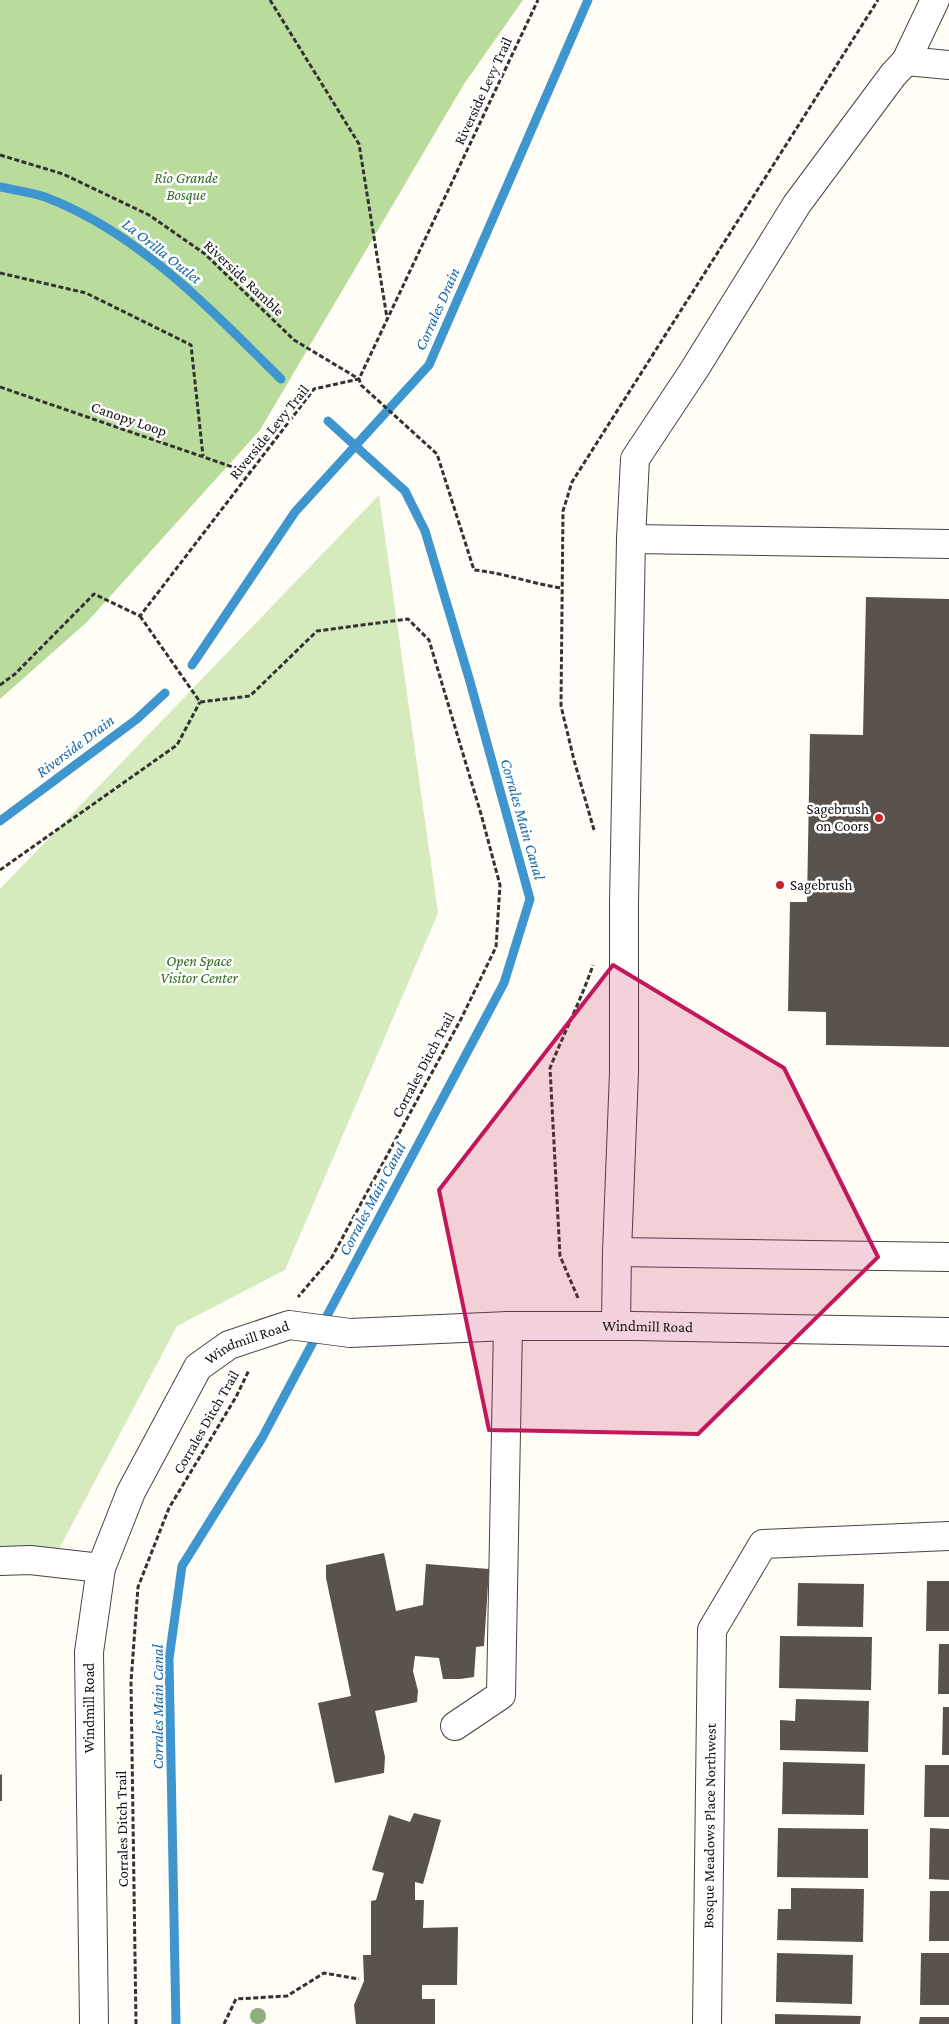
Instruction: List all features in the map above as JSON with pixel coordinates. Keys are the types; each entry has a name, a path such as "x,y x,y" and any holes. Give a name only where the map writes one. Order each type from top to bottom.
{"street":[{"path":"616,1326 624,1072 622,995 631,539 635,459 694,370 797,204 893,75 906,61 935,0"},
{"path":"906,61 949,65"},
{"path":"631,539 949,544"},
{"path":"617,1252 949,1257"},
{"path":"455,1726 501,1695 508,1326"},
{"name":"Windmill Road","path":"94,2024 89,1652 101,1568 131,1492 198,1367 229,1345 278,1328 350,1333 508,1326 949,1332"},
{"name":"Bosque Meadows Place Northwest","path":"707,2024 712,1630 763,1544 949,1536"},
{"path":"0,1561 30,1560 101,1568"}],"path":[{"path":"270,0 360,144 387,319"},
{"name":"Riverside Levy Trail","path":"140,616 314,388 359,379 538,0"},
{"name":"Riverside Ramble","path":"0,155 63,174 149,215 205,254 294,340 359,379"},
{"path":"0,273 86,293 190,345 203,456"},
{"path":"359,379 364,388 437,454 474,570 502,573 535,584 562,588"},
{"name":"Canopy Loop","path":"0,387 250,473"},
{"path":"0,685 15,674 94,594 140,616 200,702 177,744 0,870"},
{"name":"Corrales Ditch Trail","path":"136,2024 131,1682 138,1587 169,1508 278,1328 332,1258 461,1019 496,948 500,885 481,814 428,640 408,620 317,631 250,696 200,702"},
{"path":"224,2024 236,1999 287,1996 324,1973 360,1979"}],"highlighted area":[{"path":"613,965 784,1068 878,1257 698,1434 489,1430 439,1190"}],"green space":[{"name":"Rio Grande Bosque","path":"0,0 523,0 464,84 260,430 87,622 0,699"},
{"name":"Open Space Visitor Center","path":"379,495 438,913 285,1270 177,1326 59,1549 0,1552 0,889"}],"building":[{"name":"Sagebrush on Coors","path":"866,597 949,599 949,1047 826,1045 826,1012 788,1011 790,902 807,902 810,734 863,735"},
{"path":"384,1553 396,1611 423,1605 426,1564 489,1569 484,1646 476,1647 474,1677 443,1679 439,1658 415,1656 413,1671 418,1691 417,1702 375,1711 385,1757 384,1773 335,1783 318,1703 351,1696 326,1578 326,1565"},
{"path":"927,1581 949,1581 949,1631 926,1631"},
{"path":"798,1583 864,1584 863,1627 797,1626"},
{"path":"780,1636 872,1637 871,1690 779,1688"},
{"path":"939,1644 949,1644 949,1694 938,1694"},
{"path":"796,1699 869,1701 868,1752 780,1750 780,1720 795,1721"},
{"path":"943,1707 949,1707 949,1755 942,1755"},
{"path":"783,1762 865,1764 864,1815 782,1814"},
{"path":"925,1765 949,1765 949,1817 924,1817"},
{"path":"2,1774 2,1801 0,1801 0,1775"},
{"path":"414,1813 441,1820 423,1884 415,1882 415,1900 424,1900 423,1928 458,1927 457,1985 422,1985 422,1999 435,1999 435,2024 356,2024 354,2005 364,1981 363,1955 371,1955 371,1901 376,1900 384,1873 372,1870 389,1815 410,1822"},
{"path":"778,1828 868,1829 868,1878 777,1877"},
{"path":"930,1828 949,1829 949,1880 929,1879"},
{"path":"791,1888 864,1889 863,1942 777,1940 778,1909 791,1909"},
{"path":"930,1891 949,1891 949,1941 929,1941"},
{"path":"777,1953 853,1955 852,2004 776,2002"},
{"path":"921,1953 949,1953 949,2005 920,2005"},
{"path":"775,2014 861,2016 860,2024 775,2024"},
{"path":"920,2017 949,2017 949,2024 919,2024"}],"waterway":[{"name":"Corrales Drain","path":"192,665 295,512 429,365 588,0"},
{"name":"La Orilla Outlet","path":"0,187 45,197 79,212 111,230 172,275 228,326 281,379"},
{"name":"Corrales Main Canal","path":"176,2024 169,1659 182,1566 262,1438 504,983 530,899 469,678 425,531 405,491 328,421"},
{"name":"Riverside Drain","path":"0,821 137,719 165,693"}],"place":[{"name":"Sagebrush on Coors","path":"879,818"},
{"name":"Sagebrush","path":"780,885"}]}
